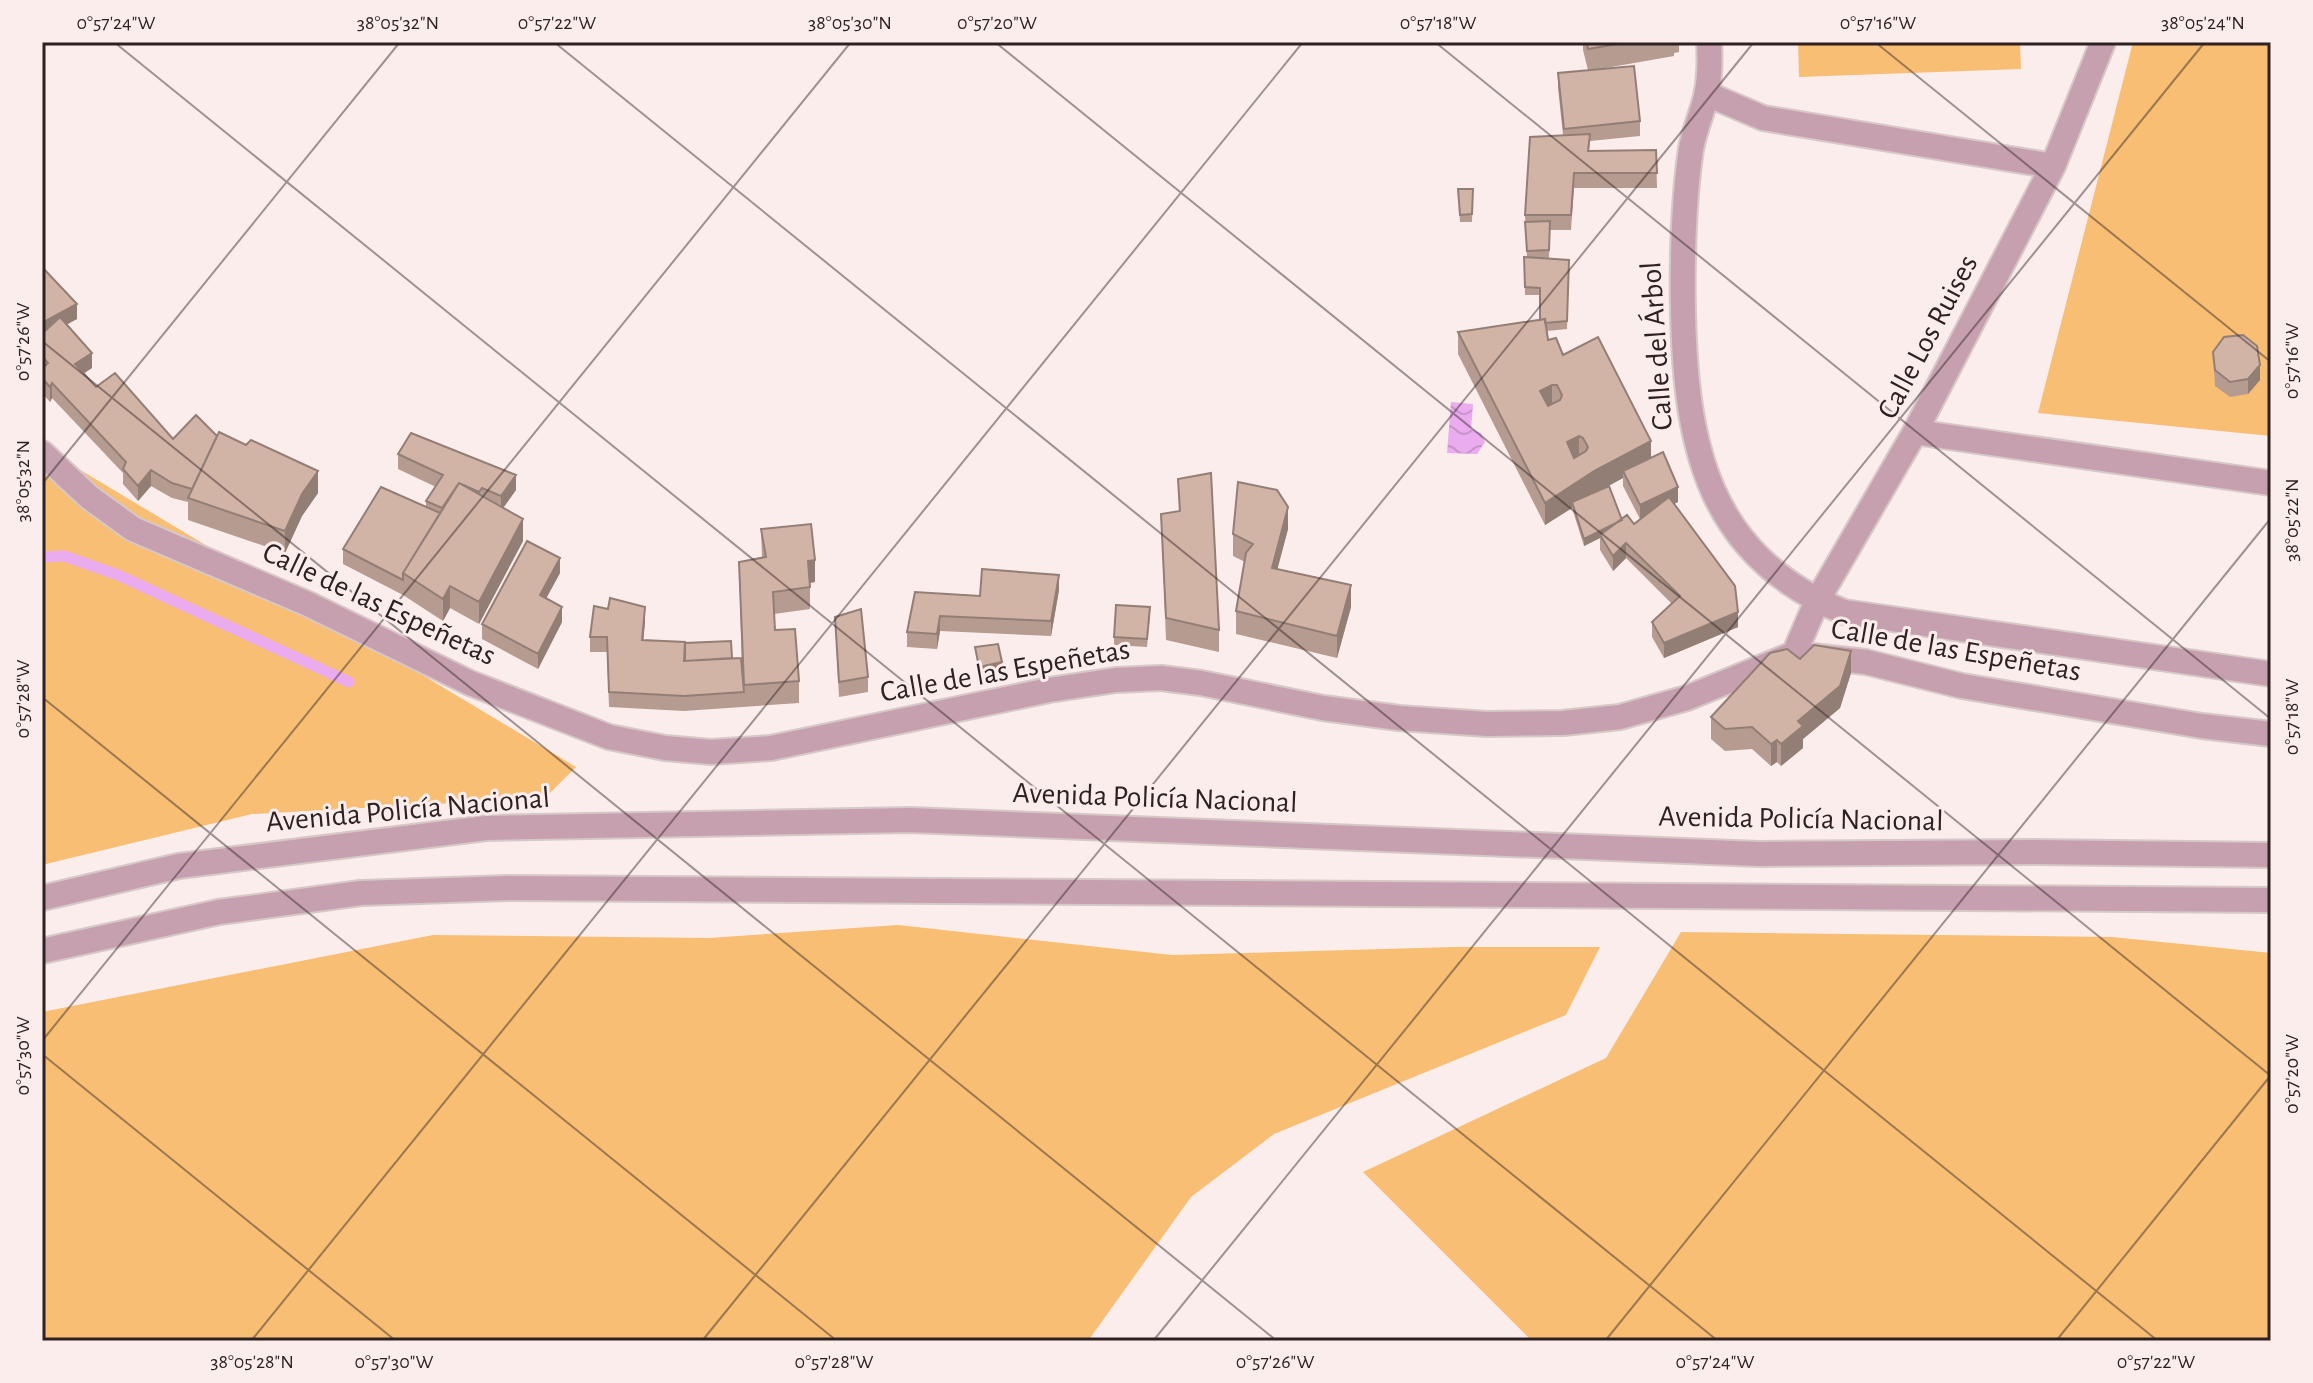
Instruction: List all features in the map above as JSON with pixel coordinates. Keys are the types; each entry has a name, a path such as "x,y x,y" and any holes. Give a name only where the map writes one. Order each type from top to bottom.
{"street":[{"name":"Calle del Árbol","path":"1709,42 1707,94 1691,147 1682,247 1684,364 1690,420 1702,463 1722,510 1755,555 1773,572 1817,601 1844,612 2271,674"},
{"name":"Calle Los Ruises","path":"1794,654 1817,601 1915,432 2053,166 2103,42"},
{"path":"1707,94 1763,118 2053,166"},
{"path":"1915,432 2271,483"},
{"name":"Calle de las Espeñetas","path":"42,453 89,497 133,529 308,604 470,683 609,737 665,748 711,752 771,748 1049,690 1146,679 1201,683 1323,708 1399,718 1487,724 1563,723 1620,717 1687,698 1794,654 1866,662 1962,686 2202,726 2271,734"},
{"name":"Avenida Policía Nacional","path":"42,898 179,866 486,828 910,820 1759,854 2034,852 2271,855"},
{"path":"42,951 219,912 361,893 508,888 2271,900"}],"shaded area":[{"path":"1798,42 2020,42 2021,69 1799,77"},
{"path":"2133,42 2271,42 2271,436 2038,413"},
{"path":"42,447 576,767 545,798 252,814 42,865"},
{"path":"898,925 1172,955 1453,947 1600,947 1566,1015 1274,1134 1191,1197 1088,1341 42,1341 42,1012 433,935 709,938"},
{"path":"1681,932 2112,937 2271,953 2271,1341 1532,1341 1363,1172 1606,1058"}],"water":[{"path":"1451,402 1473,404 1471,429 1481,433 1485,442 1477,454 1447,453"}],"building":[{"path":"1587,42 1629,42 1588,49"},
{"path":"1634,66 1640,121 1564,129 1558,73"},
{"path":"1590,134 1588,151 1656,150 1657,173 1574,173 1571,215 1525,215 1530,137"},
{"path":"1458,189 1473,189 1472,214 1460,215"},
{"path":"1550,221 1549,250 1527,251 1525,222"},
{"path":"1524,257 1569,260 1567,321 1545,323 1545,319 1540,320 1540,288 1525,287"},
{"path":"42,267 77,304 42,323"},
{"path":"60,317 92,353 75,364 96,387 115,373 173,439 196,415 217,436 192,489 172,483 151,470 138,486 123,469 126,462 52,383 50,387 42,378 42,369 48,363 44,358 42,360 42,334"},
{"path":"1545,319 1548,340 1556,338 1563,355 1598,337 1651,441 1594,471 1545,503 1458,332","holes":["1557,385 1562,395 1560,400 1548,406 1540,391","1579,436 1588,447 1574,458 1567,442"]},
{"path":"2243,335 2257,346 2260,365 2248,379 2230,382 2215,370 2213,352 2224,337"},
{"path":"219,432 246,445 251,440 318,471 302,494 285,531 188,498"},
{"path":"411,433 516,475 501,496 482,488 479,492 459,483 442,508 426,501 443,475 398,454"},
{"path":"1663,452 1678,487 1640,505 1623,471"},
{"path":"1211,473 1219,630 1166,618 1161,514 1180,511 1178,479"},
{"path":"1238,482 1277,490 1288,507 1272,568 1351,585 1337,636 1236,611 1246,553 1253,544 1233,534"},
{"path":"459,483 523,519 479,602 450,586 443,599 403,573"},
{"path":"1609,486 1622,520 1584,539 1572,502"},
{"path":"381,487 440,513 403,573 403,580 343,549"},
{"path":"1669,497 1735,586 1738,612 1664,643 1652,622 1680,596 1626,543 1613,556 1600,535 1627,515 1634,524"},
{"path":"811,524 815,560 808,561 810,587 773,592 775,630 795,629 799,681 744,685 739,562 766,557 761,529"},
{"path":"527,541 560,558 540,595 562,607 538,654 482,624"},
{"path":"982,569 1059,575 1051,621 940,616 937,634 907,632 915,592 980,596"},
{"path":"610,598 645,607 642,640 685,642 684,661 741,658 744,692 684,696 609,692 607,637 590,637 594,606 608,609"},
{"path":"1116,605 1150,607 1147,639 1114,637"},
{"path":"861,609 868,677 839,682 835,617"},
{"path":"731,641 732,658 685,661 685,643"},
{"path":"998,644 1002,662 979,667 975,647"},
{"path":"1814,645 1851,651 1840,686 1798,721 1803,726 1781,744 1777,740 1771,744 1752,727 1725,729 1711,717 1770,653 1787,649 1800,659"}],"waterway":[{"path":"42,557 64,556 118,575 349,682"}]}
